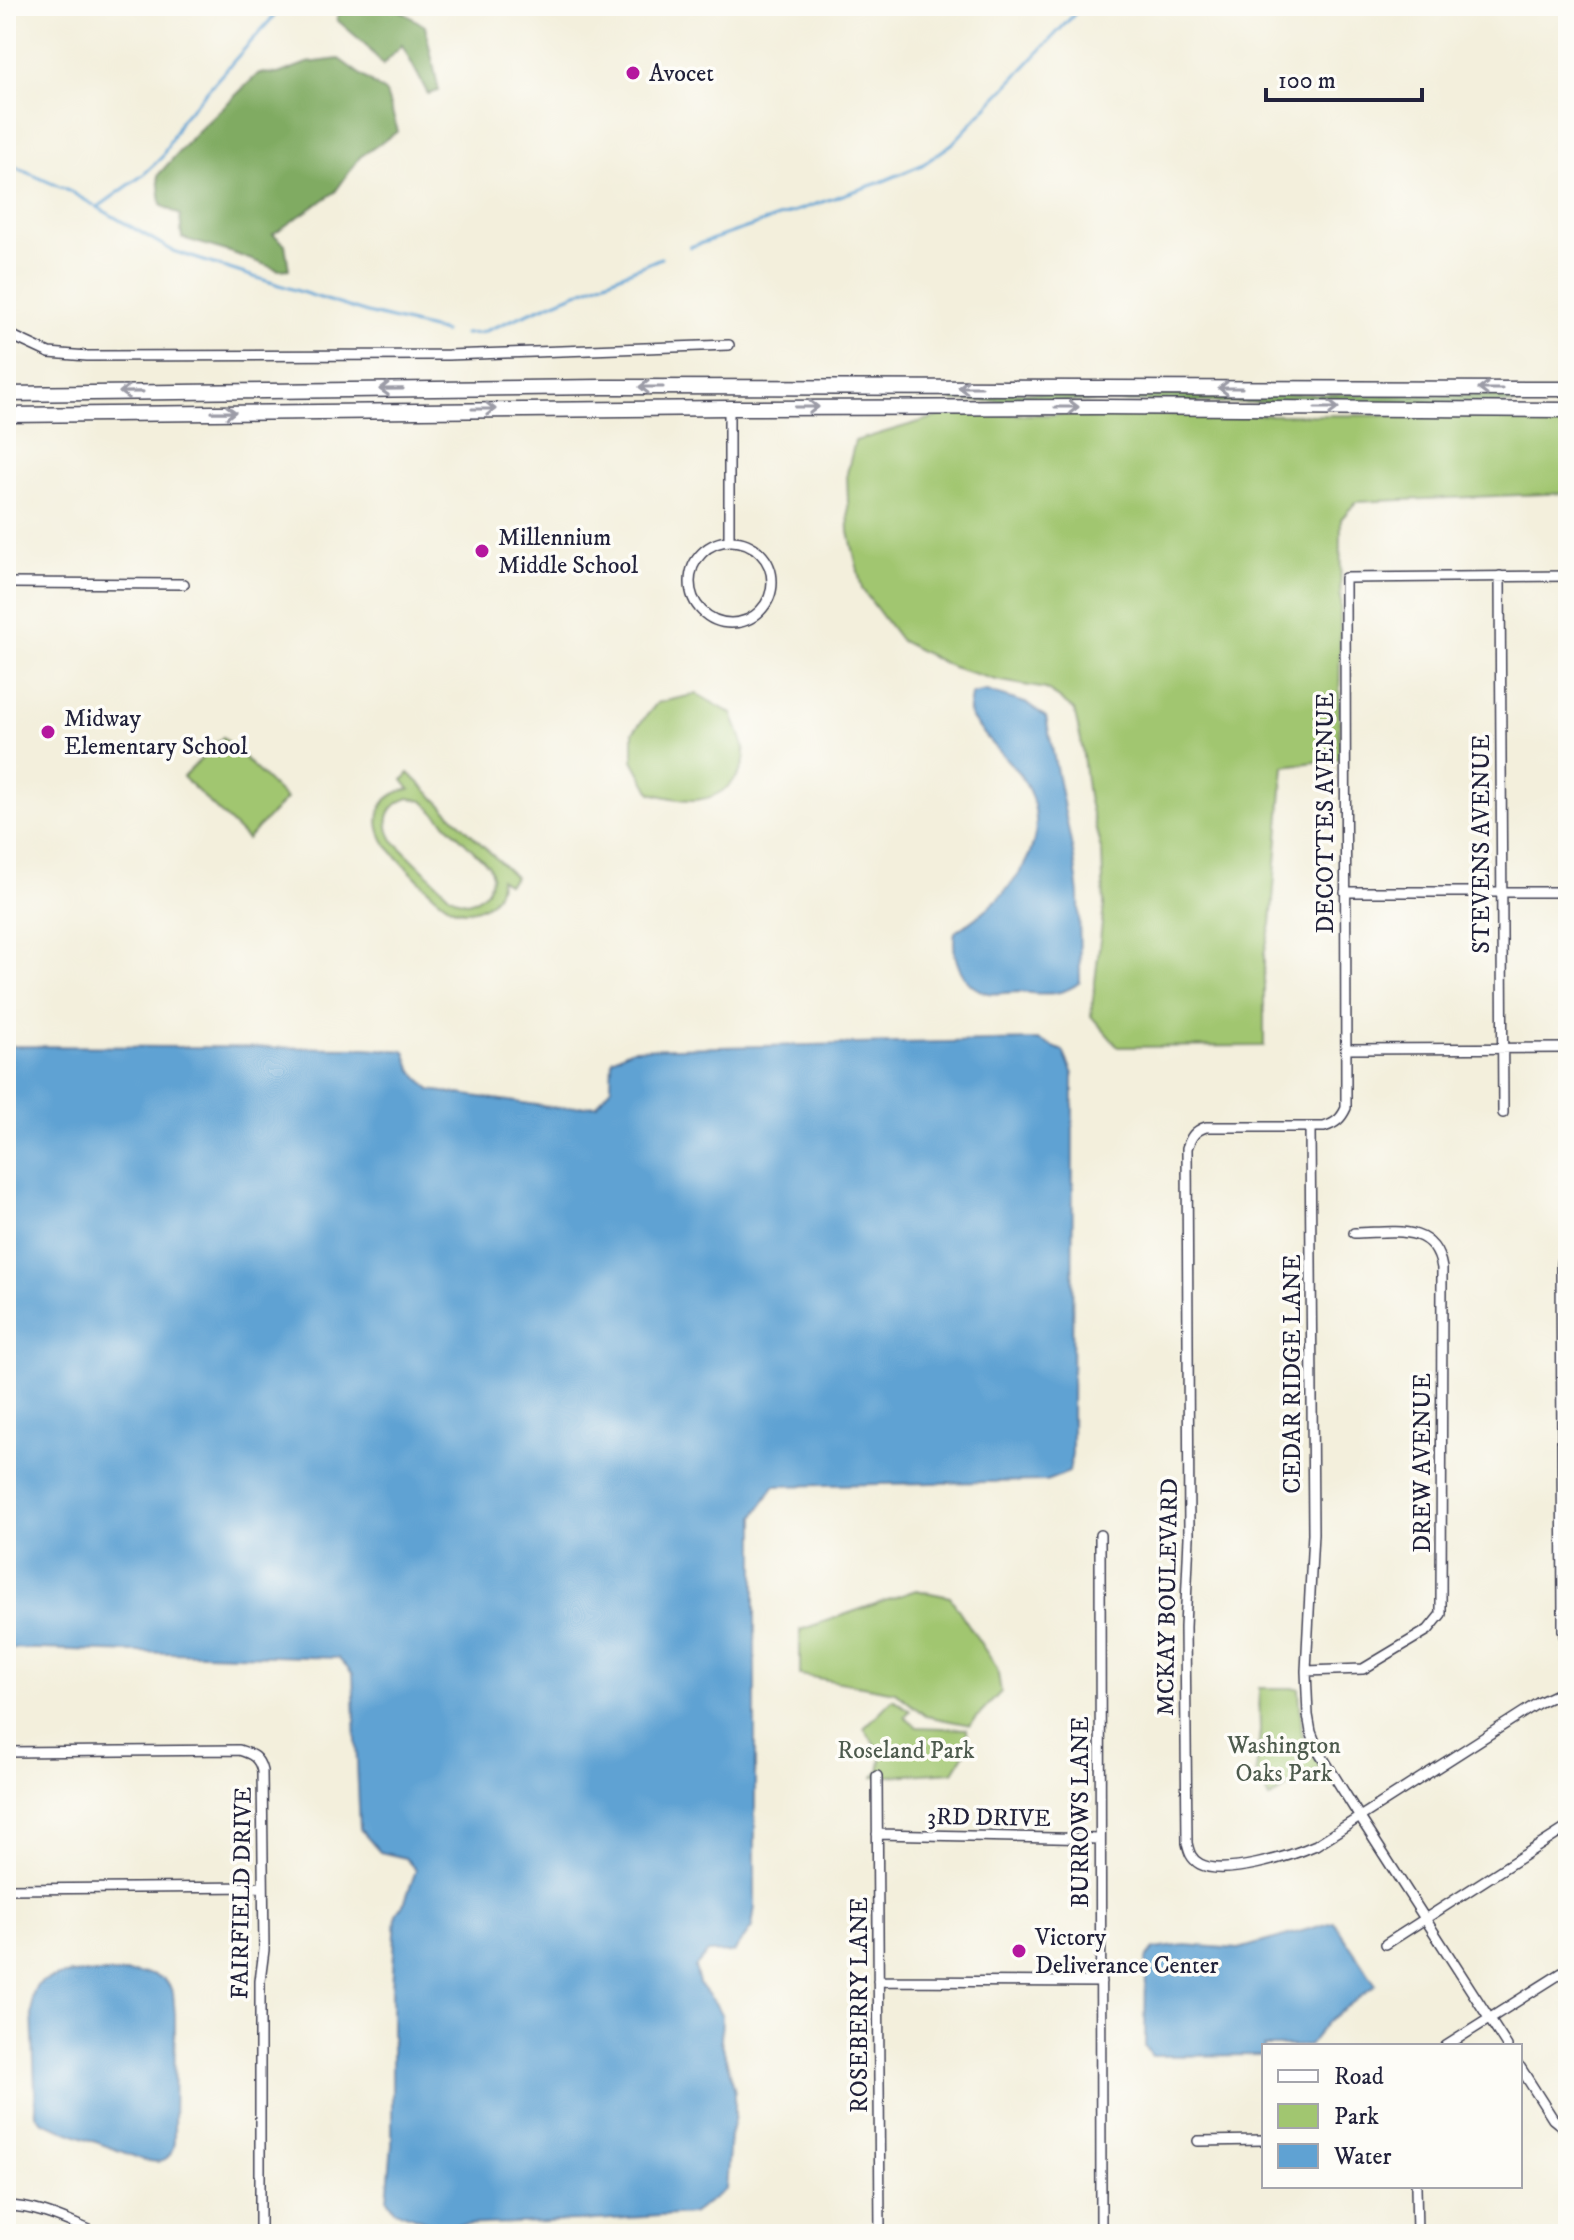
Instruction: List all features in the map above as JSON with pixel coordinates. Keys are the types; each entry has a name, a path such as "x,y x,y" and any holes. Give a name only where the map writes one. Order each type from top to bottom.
{"main road":[{"path":"6,394 603,387 1568,389"},
{"path":"6,415 729,408 1568,410"}],"street":[{"path":"6,333 49,353 87,356 448,355 729,345"},
{"path":"729,408 729,541"},
{"path":"729,541 746,544 760,553 769,566 772,582 769,598 760,611 747,620 731,623 715,620 702,611 693,598 689,583 693,567 702,553 729,541"},
{"path":"1500,576 1568,576"},
{"name":"DECOTTES AVENUE","path":"1346,1049 1345,578 1500,576"},
{"name":"STEVENS AVENUE","path":"1500,576 1503,1113"},
{"path":"6,583 184,584"},
{"path":"1345,892 1568,892"},
{"path":"1346,1049 1568,1048"},
{"name":"MCKAY BOULEVARD","path":"1346,1049 1347,1097 1342,1117 1334,1123 1324,1127 1206,1127 1196,1131 1187,1148 1189,1521 1185,1627 1187,1843 1192,1857 1212,1868 1228,1868 1292,1855 1316,1845 1538,1703 1568,1689"},
{"name":"CEDAR RIDGE LANE","path":"1310,1127 1313,1533 1306,1671 1311,1732 1318,1750 1359,1816 1506,2044"},
{"name":"DREW AVENUE","path":"1306,1671 1363,1669 1428,1630 1441,1614 1440,1256 1428,1239 1410,1232 1354,1233"},
{"path":"1568,1243 1561,1264 1563,1630 1568,1652"},
{"name":"BURROWS LANE","path":"1100,1535 1101,2234"},
{"name":"FAIRFIELD DRIVE","path":"6,1752 239,1750 253,1754 260,1761 264,1950 260,1981 260,2234"},
{"name":"ROSEBERRY LANE","path":"877,1776 880,2234"},
{"path":"1386,1944 1568,1827"},
{"name":"3RD DRIVE","path":"877,1834 1100,1839"},
{"path":"6,1889 263,1887"},
{"path":"1449,2044 1568,1969"},
{"path":"878,1981 1101,1982"},
{"path":"1522,2070 1553,2119 1568,2131"},
{"path":"1198,2141 1262,2140"},
{"path":"1416,2188 1417,2234"},
{"path":"6,2206 35,2209 99,2234"}],"green space":[{"path":"340,6 393,6 425,26 439,91 428,94 402,45 383,65 365,44 337,20"},
{"path":"339,59 386,93 398,131 360,157 335,192 273,234 285,244 289,269 279,270 182,238 180,215 161,205 158,175 195,134 259,73 278,74 307,63"},
{"path":"945,392 1568,395 1568,404 954,401"},
{"path":"946,414 1568,416 1568,493 1356,502 1341,519 1339,759 1284,766 1271,924 1264,954 1264,1046 1118,1047 1091,1016 1104,906 1102,854 1088,797 1074,710 1046,689 996,680 952,667 901,641 862,589 849,532 847,473 855,441"},
{"path":"697,694 732,714 745,750 741,770 727,787 707,798 686,800 651,793 633,760 633,732 657,703"},
{"path":"223,737 286,799 247,839 183,777"},
{"path":"409,773 515,877 508,884 500,879 497,894 486,905 469,911 451,907 427,888 387,846 378,818 384,803 391,796 410,789 403,780","holes":["409,798 423,801 489,866 492,876 487,891 477,899 467,902 449,895 393,840 388,826 392,809"]},
{"path":"916,1590 950,1597 997,1668 1001,1692 970,1725 926,1716 895,1692 800,1675 800,1630"},
{"name":"Washington Oaks Park","path":"1259,1688 1299,1688 1302,1734 1321,1768 1269,1799 1256,1772 1260,1730"},
{"name":"Roseland Park","path":"893,1699 910,1711 904,1717 917,1727 967,1729 968,1748 953,1772 874,1777 879,1771 882,1756 864,1728"}],"water":[{"path":"986,691 1028,704 1046,717 1079,894 1080,982 1059,992 988,993 971,984 957,960 955,932 994,902 1011,884 1033,844 1036,822 1032,799 1020,775 971,718 971,694"},
{"path":"1038,1040 1063,1051 1073,1074 1072,1454 1069,1472 1046,1481 774,1486 755,1516 755,1906 752,1927 734,1952 708,1953 695,1967 699,1983 722,2016 721,2040 735,2091 726,2189 692,2214 455,2225 433,2224 394,2210 387,2199 392,2145 392,1989 396,1914 405,1901 416,1870 405,1858 380,1852 360,1829 353,1674 338,1658 6,1648 6,1046 365,1048 405,1051 411,1069 430,1090 558,1108 597,1105 611,1087 612,1059 632,1049"},
{"path":"1334,1922 1376,1985 1328,2021 1310,2044 1262,2044 1262,2055 1152,2056 1145,2046 1146,1959 1154,1949 1185,1945 1239,1949"},
{"path":"152,1974 165,1979 173,1992 174,2142 171,2154 161,2162 144,2160 42,2122 36,2114 32,2005 35,1989 45,1981 66,1975"}],"waterway":[{"path":"98,207 143,175 162,157 181,120 283,6"},
{"path":"690,247 922,165 952,144 1082,6"},
{"path":"6,163 71,192 173,251 367,313 444,332"},
{"path":"464,334 480,333 661,258"}],"place":[{"name":"Avocet","path":"633,73"},
{"name":"Millennium Middle School","path":"482,551"},
{"name":"Midway Elementary School","path":"48,732"},
{"name":"Victory Deliverance Center","path":"1019,1951"}]}
